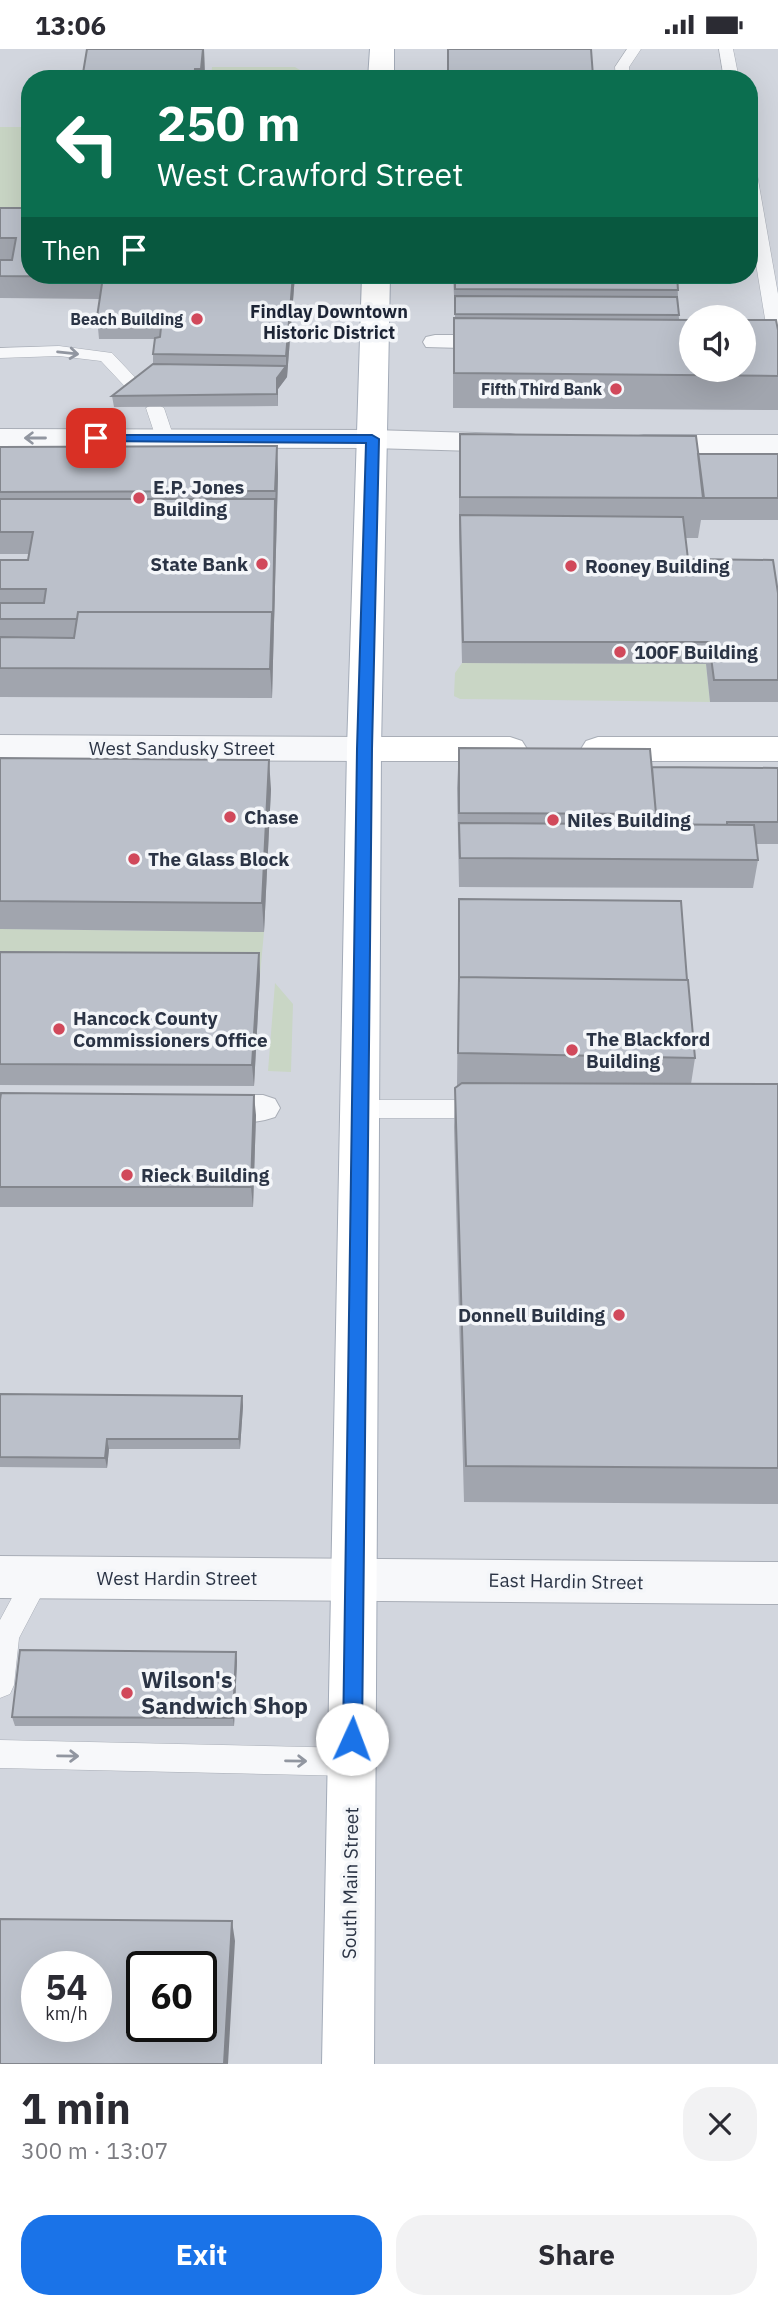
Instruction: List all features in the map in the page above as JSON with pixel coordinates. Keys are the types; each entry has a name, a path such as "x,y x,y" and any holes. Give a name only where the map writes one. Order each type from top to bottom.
{"main road":[{"path":"381,70 382,49"},
{"name":"South Main Street","path":"348,2064 365,749 376,284"},
{"path":"365,749 778,749"}],"street":[{"path":"435,342 525,342"},
{"path":"0,438 372,439 542,443"},
{"path":"612,443 778,445"},
{"name":"West Sandusky Street","path":"0,747 365,749"},
{"path":"180,1108 263,1108"},
{"name":"West Hardin Street","path":"19,1577 354,1578"},
{"name":"East Hardin Street","path":"354,1578 778,1583"}],"lane":[{"path":"622,70 634,49"},
{"path":"726,49 730,70"},
{"path":"758,228 778,228"},
{"path":"758,257 770,344"},
{"path":"0,353 59,351 106,357 137,389"},
{"path":"155,408 165,438"},
{"path":"360,1109 507,1109"},
{"path":"0,1685 6,1636 19,1577"},
{"path":"0,1754 352,1762"}],"shaded area":[{"path":"0,49 778,49 778,2064 0,2064"}],"green space":[{"path":"212,67 295,67 300,70 212,70"},
{"path":"0,127 21,127 21,230 0,233"},
{"path":"462,663 706,664 710,702 460,699 454,696 455,673"},
{"path":"0,929 264,932 260,975 0,973"},
{"path":"275,983 293,1004 291,1072 268,1071"}],"building":[{"path":"87,49 203,49 201,69 84,70"},
{"path":"448,49 591,49 593,70 448,70"},
{"path":"0,208 21,208 21,276 0,276 0,260 12,260 16,238 0,238"},
{"path":"102,284 292,284 286,356 153,354 155,338 160,337 162,318 97,317"},
{"path":"455,284 678,284 678,290 455,289"},
{"path":"455,296 677,297 679,315 455,314"},
{"path":"454,318 679,320 679,375 454,373"},
{"path":"756,320 776,320 778,376 756,376"},
{"path":"153,364 286,366 277,378 277,394 112,396"},
{"path":"460,434 696,436 704,498 460,497"},
{"path":"277,446 275,491 0,492 0,447"},
{"path":"698,454 778,454 778,498 703,498"},
{"path":"0,499 275,499 273,619 272,612 78,612 77,619 0,619 0,603 44,603 46,589 0,589 0,560 28,560 33,532 0,532"},
{"path":"460,515 683,517 688,559 773,560 778,593 778,680 714,680 709,642 463,642"},
{"path":"78,612 272,612 270,669 0,668 0,637 74,638"},
{"path":"459,748 650,749 656,814 459,813"},
{"name":"The Glass Block","path":"0,758 269,760 262,903 0,901"},
{"path":"652,767 778,768 778,822 655,825"},
{"path":"459,823 754,825 758,860 460,858"},
{"path":"459,899 681,901 687,980 459,977"},
{"path":"0,952 259,953 252,1065 0,1064"},
{"path":"459,977 688,980 695,1058 458,1053"},
{"name":"Donnell Building","path":"462,1083 778,1084 778,1468 466,1466 455,1088"},
{"name":"Rieck Building","path":"1,1093 254,1095 251,1187 0,1187"},
{"path":"0,1394 242,1396 239,1439 107,1439 105,1458 0,1457"},
{"name":"Wilson's Sandwich Shop","path":"20,1650 236,1652 233,1718 12,1717"},
{"path":"0,1919 232,1921 224,2064 0,2064"}],"place":[{"name":"Beach Building","path":"197,319"},
{"name":"Fifth Third Bank","path":"616,389"},
{"name":"E.P. Jones Building","path":"139,498"},
{"name":"State Bank","path":"262,564"},
{"name":"Rooney Building","path":"571,566"},
{"name":"100F Building","path":"620,652"},
{"name":"Chase","path":"230,817"},
{"name":"Niles Building","path":"553,820"},
{"name":"The Glass Block","path":"134,859"},
{"name":"Hancock County Commissioners Office","path":"59,1029"},
{"name":"The Blackford Building","path":"572,1050"},
{"name":"Rieck Building","path":"127,1175"},
{"name":"Donnell Building","path":"619,1315"},
{"name":"Wilson's Sandwich Shop","path":"127,1693"}],"district":[{"name":"Findlay Downtown Historic District","path":"329,322"}],"route":[{"path":"96,438 372,439 365,749 352,1739"}]}
